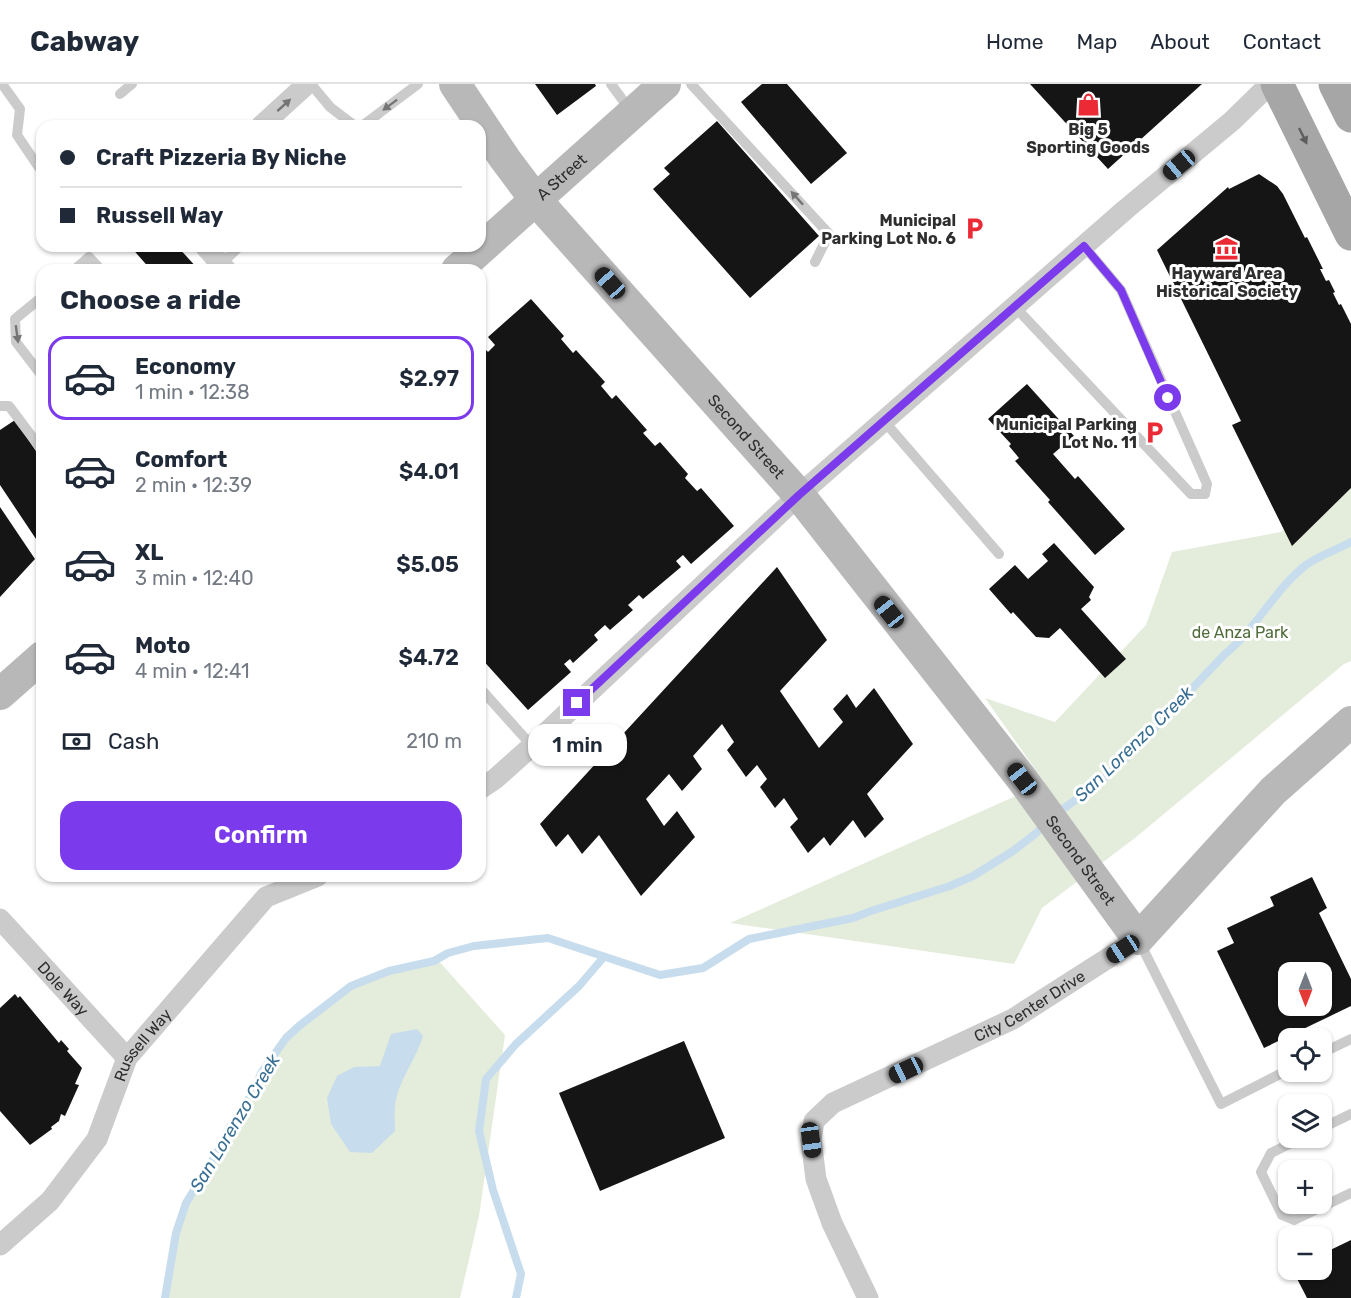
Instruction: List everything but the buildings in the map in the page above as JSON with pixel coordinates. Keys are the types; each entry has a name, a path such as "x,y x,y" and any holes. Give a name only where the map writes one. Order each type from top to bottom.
{"main road":[{"path":"1277,84 1351,234"},
{"path":"1335,84 1351,116"}],"street":[{"path":"268,120 309,84"},
{"name":"Second Street","path":"456,84 480,120"},
{"name":"A Street","path":"486,244 665,84"},
{"path":"486,785 532,746 799,495 1084,246 1232,121 1270,84"},
{"name":"Second Street","path":"486,130 535,199 799,495 1022,779 1138,939"},
{"path":"210,252 221,264"},
{"name":"A Street","path":"464,264 477,252"},
{"path":"0,694 36,662"},
{"name":"City Center Drive","path":"868,1298 832,1223 816,1179 811,1140 814,1121 833,1103 1013,1019 1138,939 1269,795 1351,722"},
{"name":"Russell Way","path":"0,1245 50,1201 97,1139 127,1059 266,897 303,882"},
{"name":"Dole Way","path":"0,919 127,1059"}],"lane":[{"path":"2,84 20,109 17,135 36,163"},
{"path":"120,94 132,84"},
{"path":"309,84 330,107 347,120"},
{"path":"370,120 418,84"},
{"path":"611,84 632,114"},
{"path":"691,84 829,234 815,262"},
{"path":"1015,307 1191,494 1205,494 1207,484 1121,290 1084,246"},
{"path":"226,264 235,252"},
{"path":"81,264 89,257 95,264"},
{"path":"36,302 15,320 16,342 36,368"},
{"path":"0,406 9,406 36,442"},
{"path":"884,421 999,554"},
{"path":"486,695 532,746"},
{"path":"1138,939 1221,1104 1278,1075"},
{"path":"1332,1048 1351,1039"},
{"path":"1332,1123 1351,1114"},
{"path":"1280,1148 1270,1153 1262,1172 1282,1215 1294,1220 1351,1193"}],"green space":[{"name":"de Anza Park","path":"1351,473 1351,661 1344,664 1135,838 1042,908 1014,964 730,923 1045,783 985,698 1055,722 1146,625 1172,552 1281,532"},
{"path":"437,959 505,1035 479,1216 460,1298 165,1298 176,1233 186,1203 221,1146 229,1128 254,1091 260,1071 286,1038 314,1013 351,986 389,971"}],"water":[{"path":"417,1029 423,1036 396,1098 395,1131 372,1153 350,1152 331,1124 327,1098 337,1076 354,1067 380,1066 391,1034"}],"waterway":[{"name":"San Lorenzo Creek","path":"165,1298 176,1233 186,1203 221,1146 229,1128 254,1091 261,1073 286,1038 351,986 389,971 434,961 448,953 474,946 548,938 660,975 703,968 749,939 853,918 950,886 973,876 1013,851 1053,816 1098,784 1236,644 1295,575 1311,561 1351,542"},
{"path":"516,1298 521,1274 493,1190 479,1131 486,1079 516,1044 579,986 603,958"}],"place":[{"name":"Big 5 Sporting Goods","path":"1088,104"},
{"name":"Municipal Parking Lot No. 6","path":"974,229"},
{"name":"Hayward Area Historical Society","path":"1227,248"},
{"name":"Municipal Parking Lot No. 11","path":"1155,433"}],"route":[{"path":"577,703 799,495 1084,246 1121,290 1168,398"}]}
